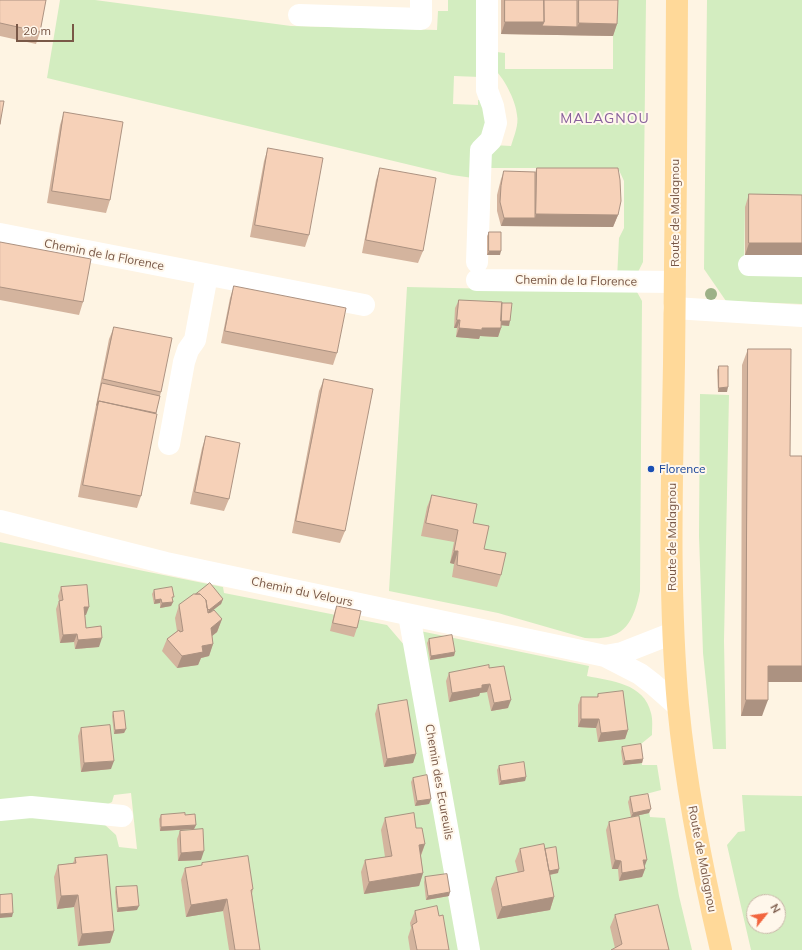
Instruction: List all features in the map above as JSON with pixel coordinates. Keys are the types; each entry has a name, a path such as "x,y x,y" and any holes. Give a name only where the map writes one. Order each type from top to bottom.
{"main road":[{"name":"Route de Malagnou","path":"677,0 671,576 673,633 678,706 686,774 695,828 721,950"}],"street":[{"path":"299,15 421,19 421,0"},
{"name":"Chemin de la Florence","path":"487,0 487,90 493,106 496,123 491,140 481,150 477,271 675,282"},
{"name":"Chemin de la Florence","path":"0,234 364,305"},
{"path":"749,265 802,266"},
{"path":"169,444 184,362 188,350 195,340 207,275"},
{"path":"674,308 802,316"},
{"name":"Chemin du Velours","path":"0,521 166,563 605,656 640,674 678,706"},
{"name":"Chemin des Ecureuils","path":"409,615 469,950"},
{"name":"Chemin du Velours","path":"605,656 622,653 673,633"},
{"path":"0,810 31,807 122,816"}],"green space":[{"path":"60,0 95,0 291,26 437,30 438,11 448,11 448,0 480,0 480,77 454,76 453,104 478,105 478,100 482,100 488,120 473,178 452,175 47,78"},
{"path":"613,0 646,0 643,262 638,272 617,279 619,238 624,228 624,181 618,168 488,168 493,145 511,146 517,123 513,98 504,81 497,72 497,52 505,53 505,69 613,69"},
{"path":"707,0 802,0 802,207 745,207 744,274 802,274 802,304 726,301 704,269"},
{"path":"407,287 637,292 642,301 640,591 630,622 617,633 609,637 585,638 498,613 389,591"},
{"path":"700,394 729,395 724,641 726,749 713,749 703,653 699,536"},
{"path":"0,542 223,587 224,593 387,625 405,646 460,950 0,950 0,818 45,817 104,824 116,835 119,847 137,849 131,793 114,795 112,802 106,805 0,801"},
{"path":"420,631 589,666 587,676 625,685 634,689 641,695 647,703 652,718 652,735 641,744 642,765 657,765 661,790 646,794 650,817 665,818 679,896 692,950 478,950"},
{"path":"742,795 802,796 802,950 751,950 747,934 786,934 786,894 746,894 746,928 727,845 738,832 745,831"}],"building":[{"path":"0,0 46,0 40,32 0,23"},
{"path":"505,0 544,0 544,22 505,22"},
{"path":"544,0 577,0 577,27 542,26 544,22"},
{"path":"579,0 618,0 617,24 579,23"},
{"path":"0,101 4,101 0,124"},
{"path":"64,112 123,122 110,200 52,191"},
{"path":"268,148 323,158 309,235 255,225"},
{"path":"380,168 436,178 423,251 366,240"},
{"path":"537,168 618,168 621,201 618,215 536,214"},
{"path":"504,171 535,172 535,218 504,218 500,202"},
{"path":"749,194 802,195 802,243 749,243"},
{"path":"489,232 501,232 501,251 489,251"},
{"path":"0,242 91,259 83,302 0,287"},
{"path":"234,286 346,308 337,353 225,331"},
{"path":"459,300 502,302 501,328 482,328 482,330 459,328 460,320 457,320"},
{"path":"502,303 512,303 510,321 501,321"},
{"path":"114,327 172,338 161,392 103,379"},
{"path":"748,349 791,349 790,456 802,456 802,666 768,666 768,700 746,700"},
{"path":"719,366 728,366 728,387 719,388"},
{"path":"324,379 373,389 345,531 296,521"},
{"path":"102,383 160,396 156,413 99,401 97,405"},
{"path":"99,401 157,414 141,496 83,485"},
{"path":"206,436 240,443 229,499 195,492"},
{"path":"432,495 477,504 473,523 489,526 484,549 506,553 501,575 457,565 458,551 454,551 458,530 426,523"},
{"path":"210,583 223,599 209,610 207,608 206,600 200,594 196,594"},
{"path":"87,585 89,607 84,607 86,628 101,626 102,638 78,640 77,634 63,635 59,601 63,600 61,587"},
{"path":"172,587 174,597 172,597 173,602 162,603 161,599 155,600 154,590"},
{"path":"194,594 200,594 206,600 208,613 214,610 222,619 211,628 213,644 202,646 203,652 182,656 167,639 179,630 180,632 183,631 179,605"},
{"path":"337,606 361,611 357,628 333,623"},
{"path":"452,635 455,652 431,656 429,639"},
{"path":"489,665 489,668 504,666 511,700 494,703 490,684 482,685 482,688 452,693 449,673"},
{"path":"623,691 628,730 601,733 599,719 581,719 581,697 598,697 598,694"},
{"path":"407,700 416,754 387,759 378,705"},
{"path":"124,711 126,729 115,730 113,712"},
{"path":"110,725 114,761 84,763 81,728"},
{"path":"641,744 643,759 625,761 622,747"},
{"path":"524,762 526,777 501,781 499,766"},
{"path":"427,775 431,799 417,801 413,778"},
{"path":"648,794 651,809 633,813 630,797"},
{"path":"185,813 185,815 195,814 196,825 161,827 161,815"},
{"path":"414,813 416,828 422,828 425,844 419,845 423,873 369,882 365,860 392,856 385,818"},
{"path":"639,816 647,860 643,860 645,869 622,873 621,861 615,860 609,822"},
{"path":"203,829 204,851 181,853 180,831"},
{"path":"544,844 554,897 502,907 496,877 524,871 520,849"},
{"path":"556,847 559,869 549,871 545,849"},
{"path":"107,855 114,931 82,934 78,895 61,896 58,865 76,863 75,858"},
{"path":"248,856 253,889 251,890 260,950 235,950 227,899 191,905 185,868 202,865 202,863"},
{"path":"447,874 450,892 428,896 425,877"},
{"path":"137,886 139,906 118,908 116,887"},
{"path":"12,894 13,913 0,914 0,895"},
{"path":"658,905 669,950 611,950 622,944 615,915"},
{"path":"437,906 439,916 443,915 449,950 417,950 412,925 417,922 415,911"}],"place":[{"name":"Florence","path":"651,469"}],"district":[{"name":"MALAGNOU","path":"605,119"}]}
